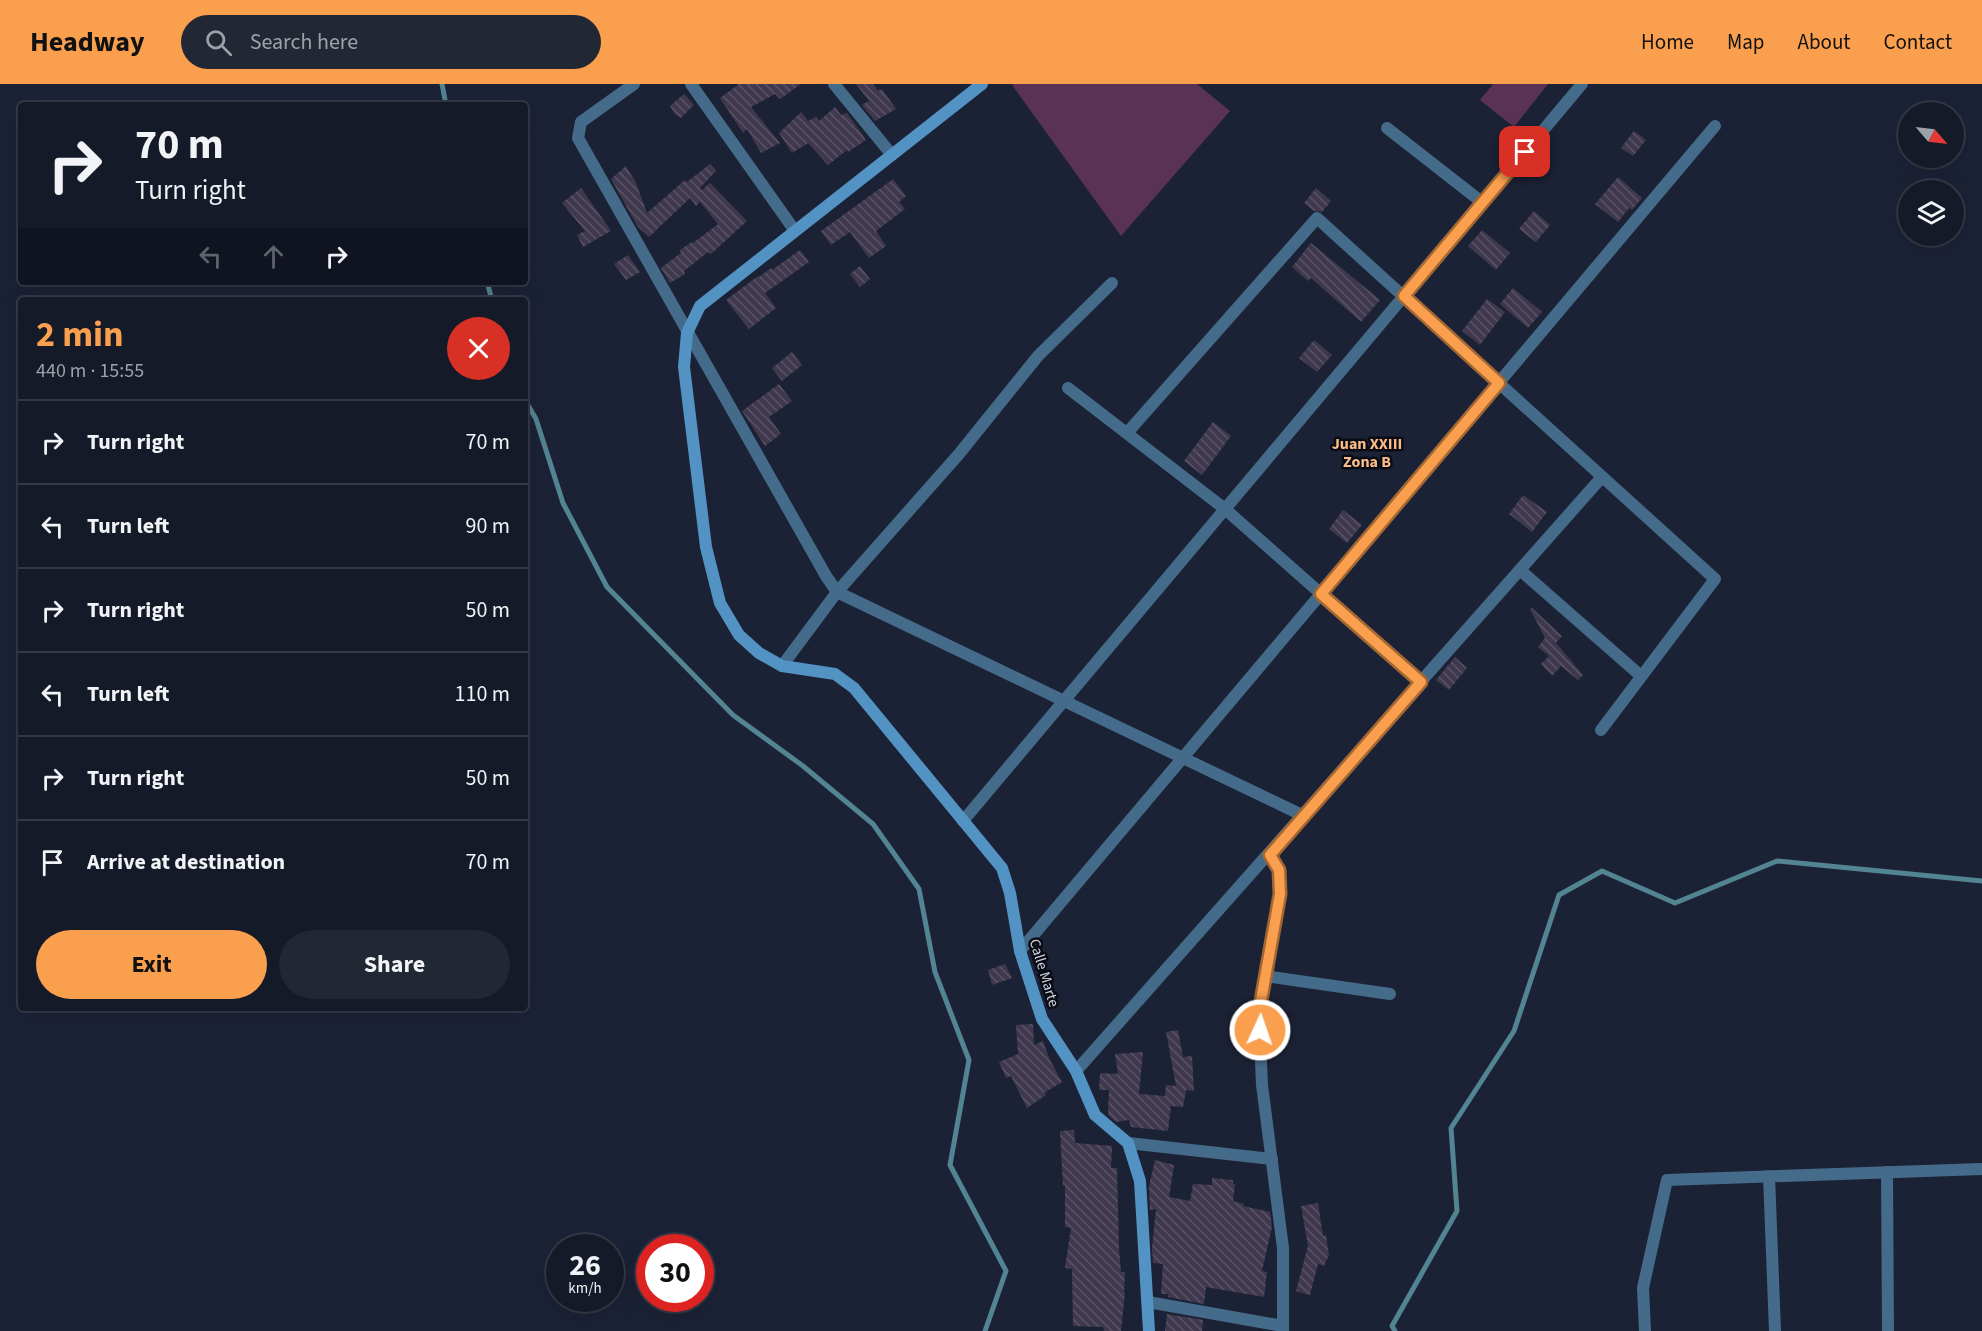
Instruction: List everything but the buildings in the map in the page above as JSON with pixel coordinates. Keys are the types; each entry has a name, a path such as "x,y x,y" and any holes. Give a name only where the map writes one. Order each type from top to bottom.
{"street":[{"path":"634,84 581,122 578,138 687,333 837,592 1304,816"},
{"path":"691,84 795,231"},
{"path":"834,84 892,155"},
{"path":"982,84 700,306 687,333 685,379 706,547 720,603 739,636 759,653 782,666 837,592 959,454 1038,356 1112,283"},
{"path":"963,821 1582,84"},
{"path":"1020,951 1715,126"},
{"path":"1387,128 1482,203"},
{"path":"1127,433 1317,218 1715,579 1600,730"},
{"path":"1068,388 1226,509 1421,682"},
{"path":"1076,1071 1270,855 1602,477"},
{"path":"1520,570 1641,676"},
{"name":"Calle Marte","path":"782,666 835,674 854,688 1002,868 1010,893 1020,951 1042,1019 1076,1071 1095,1115 1128,1143"},
{"path":"1148,1302 1283,1328 1283,1248 1262,1085 1259,1012 1280,894 1279,870 1270,855"},
{"path":"1265,976 1390,994"},
{"path":"1149,1331 1140,1181 1128,1143 1272,1159"},
{"path":"1645,1331 1643,1288 1667,1180 1982,1169"},
{"path":"1887,1172 1888,1331"},
{"path":"1769,1176 1775,1331"}],"shaded area":[{"path":"1197,84 1230,111 1121,236 1012,85"},
{"path":"1493,84 1548,84 1514,127 1480,100"}],"waterway":[{"path":"442,84 445,102"},
{"path":"488,285 491,297"},
{"path":"528,405 536,419 563,503 607,587 733,715 803,766 873,824 919,889 935,972 969,1060 950,1165 1006,1271 985,1331"},
{"path":"1395,1331 1392,1326 1457,1211 1451,1128 1514,1031 1559,895 1602,871 1675,903 1777,861 1982,881"}],"district":[{"name":"Juan XXIII Zona B","path":"1367,453"}],"route":[{"path":"1260,1030 1259,1012 1280,894 1279,870 1270,855 1421,682 1321,594 1499,383 1404,296 1525,152"}]}
